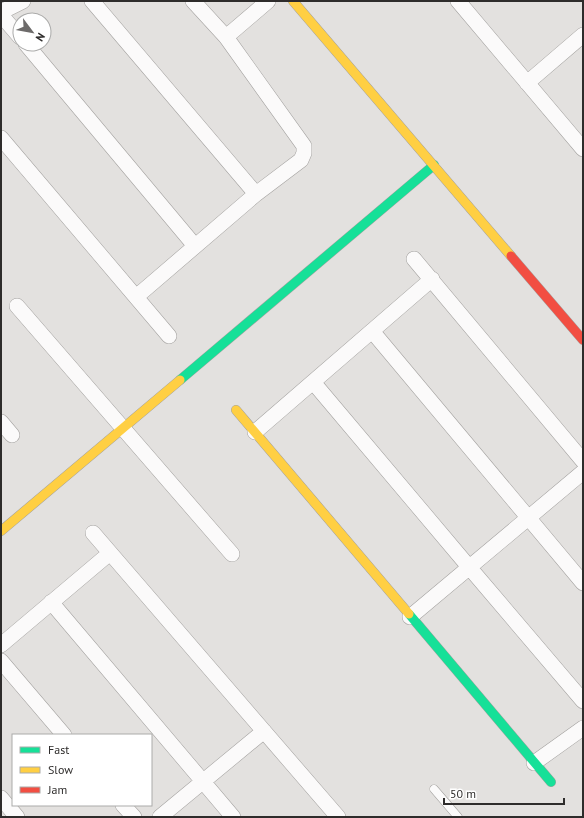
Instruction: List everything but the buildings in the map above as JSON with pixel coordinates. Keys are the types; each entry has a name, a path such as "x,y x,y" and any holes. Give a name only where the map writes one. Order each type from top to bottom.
{"street":[{"path":"12,27 1,13 23,1"},
{"path":"92,1 256,194"},
{"path":"136,297 256,194 301,160 304,154 304,146 226,37 192,1"},
{"path":"226,37 268,1"},
{"path":"294,1 583,340"},
{"path":"458,1 583,149"},
{"path":"527,83 583,35"},
{"path":"33,52 195,246"},
{"path":"1,138 169,336"},
{"path":"1,532 434,165"},
{"path":"414,259 583,461"},
{"path":"255,432 432,279"},
{"path":"17,306 232,554"},
{"path":"372,331 583,582"},
{"path":"313,382 583,701"},
{"path":"236,410 551,782"},
{"path":"1,422 12,435"},
{"path":"410,617 583,472"},
{"path":"93,533 338,817"},
{"path":"1,645 110,552"},
{"path":"51,602 233,817"},
{"path":"1,661 63,734"},
{"path":"534,763 583,728"},
{"path":"160,817 264,731"},
{"path":"1,798 17,817"},
{"path":"125,806 134,817"}],"lane":[{"path":"434,789 458,817"}],"traffic: fast":[{"path":"180,380 434,165"},
{"path":"409,614 551,782"}],"traffic: slow":[{"path":"293,1 511,256"},
{"path":"1,531 180,380"},
{"path":"236,410 409,614"}],"traffic: jam":[{"path":"511,256 583,340"}]}
